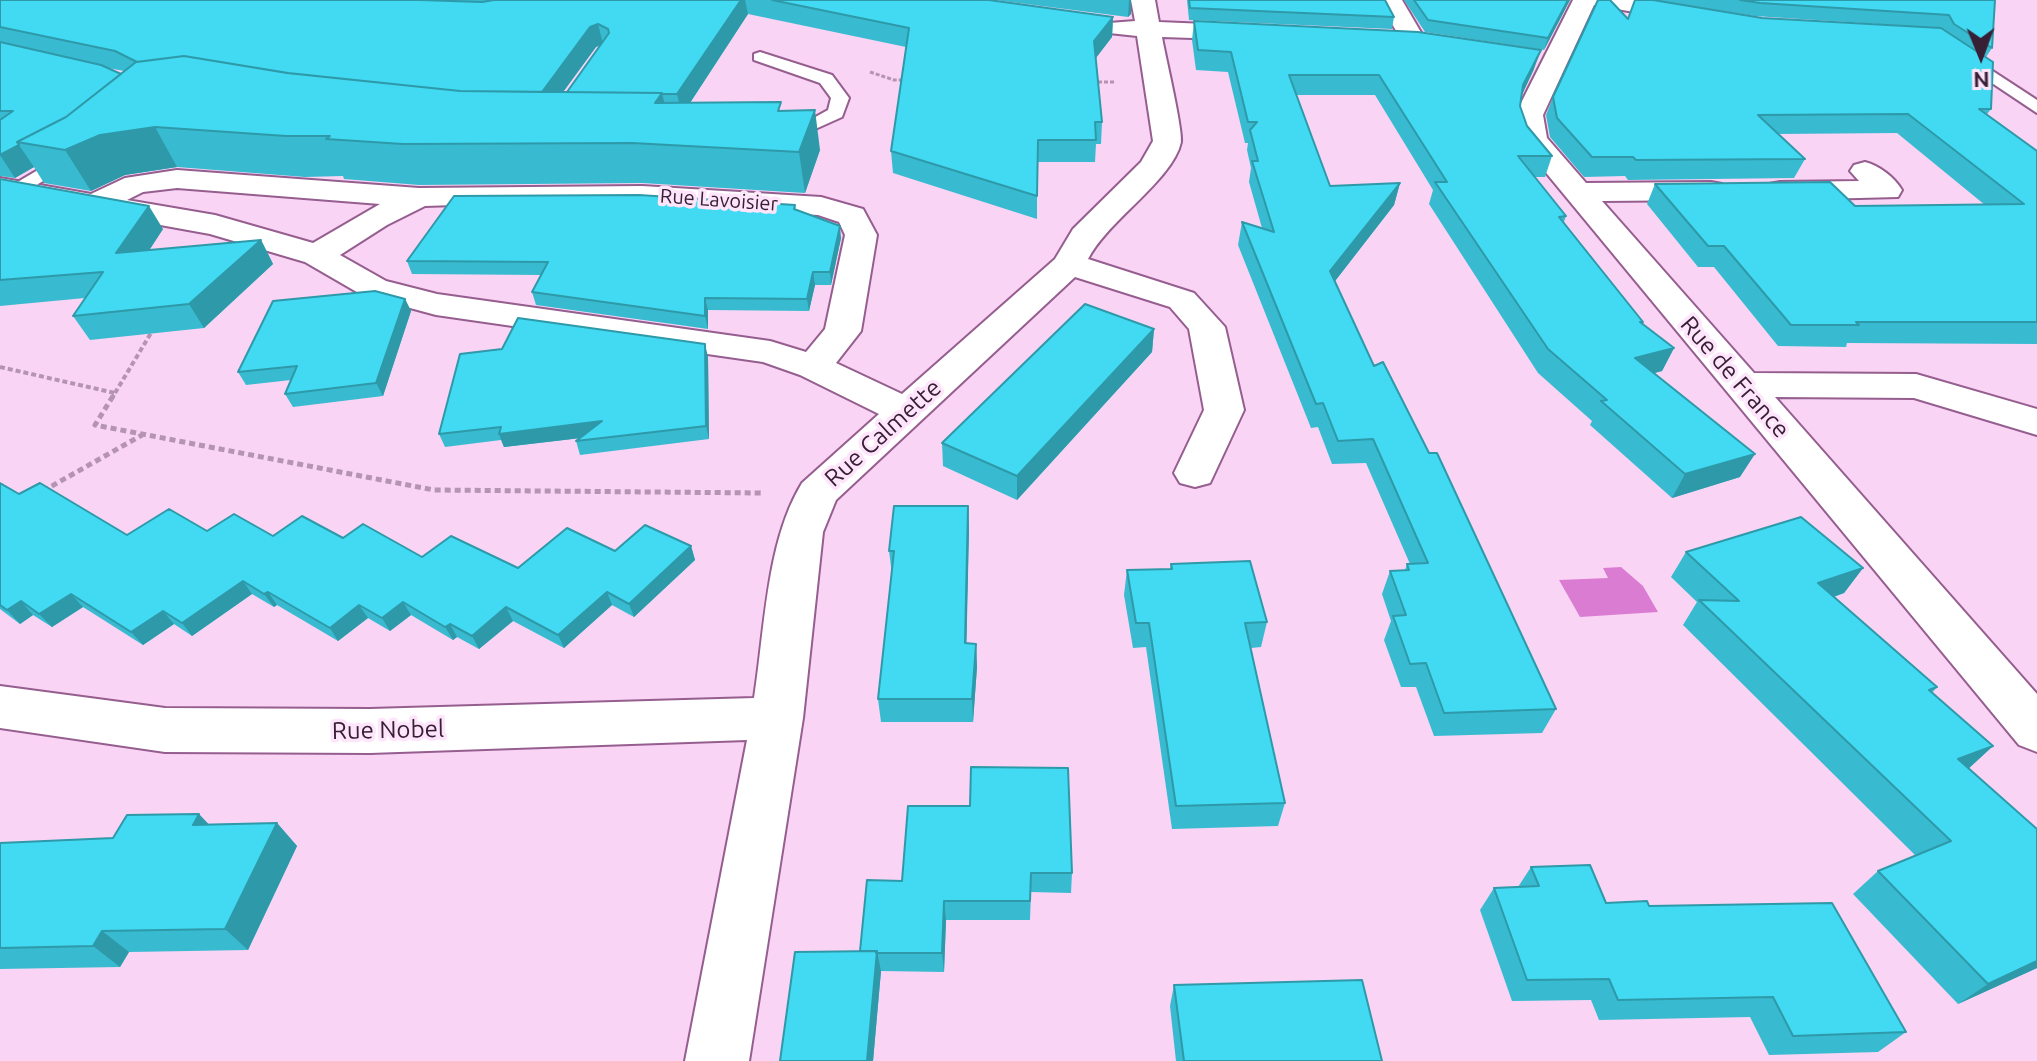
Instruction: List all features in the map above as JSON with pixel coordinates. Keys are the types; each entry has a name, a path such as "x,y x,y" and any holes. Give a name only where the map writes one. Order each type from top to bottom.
{"street":[{"path":"1390,0 1414,41"},
{"name":"Rue de France","path":"1585,0 1538,60 1529,115 1533,140 2037,730"},
{"path":"1602,0 1709,18"},
{"path":"1092,25 1145,15 1271,34"},
{"name":"Rue Calmette","path":"717,1061 777,718 801,532 817,493 1069,264 1084,236 1154,166 1167,141 1145,15"},
{"path":"1389,39 1445,46"},
{"path":"1578,192 1887,190 1865,171"},
{"name":"Rue Lavoisier","path":"97,203 136,184 177,179 419,197 642,195 821,206 852,216 861,235 843,331 813,367"},
{"path":"7,188 215,225 317,255 374,288 436,304 770,352 813,367 907,412"},
{"name":"Rue Lavoisier","path":"317,255 376,218 419,197"},
{"path":"1069,264 1182,300 1207,327 1224,410 1195,473"},
{"path":"1743,385 1916,386 2037,422"},
{"name":"Rue Nobel","path":"0,707 165,730 370,731 777,718"}],"lane":[{"path":"1946,45 2037,108"},
{"path":"760,57 826,79 840,98 836,113 813,125 768,125"},
{"path":"7,188 82,150"}],"path":[{"path":"865,71 894,80 909,80"},
{"path":"1081,82 1159,83"},
{"path":"161,315 95,425 434,490 817,493"},
{"path":"0,367 115,393"},
{"path":"39,493 143,435"}],"shaded area":[{"path":"1621,567 1643,586 1658,612 1580,617 1559,580 1608,578 1603,568"}],"building":[{"path":"0,0 741,0 677,94 662,94 567,92 609,33 608,29 598,24 590,27 542,92 460,91 288,73 184,56 137,62 115,51 0,27"},
{"path":"772,0 989,0 1113,17 1094,41 1102,122 1095,122 1096,140 1038,140 1037,196 891,151 909,28"},
{"path":"1189,0 1385,0 1394,17 1190,8"},
{"path":"1414,0 1568,0 1548,38 1428,20"},
{"path":"1598,0 1610,0 1628,19 1635,0 1653,0 1762,18 1941,28 1993,62 1991,109 1979,109 2037,151 2037,322 1791,325 1724,246 1708,246 1655,184 1830,182 1855,206 2024,204 1908,114 1758,115 1805,159 1636,160 1633,157 1592,157 1557,118 1553,97"},
{"path":"1740,0 1995,0 1992,48 1954,24 1949,15"},
{"path":"1194,21 1418,32 1541,50 1523,85 1520,106 1527,126 1552,156 1518,156 1566,216 1559,217 1643,322 1640,322 1674,348 1635,358 1755,454 1685,474 1601,401 1607,400 1548,349 1435,182 1447,182 1379,75 1289,75 1330,186 1400,183 1330,271 1374,366 1383,362 1429,453 1437,453 1556,709 1444,713 1426,663 1410,664 1393,616 1406,615 1390,571 1409,570 1407,564 1428,563 1373,439 1338,441 1323,403 1316,404 1242,222 1274,232 1252,161 1258,161 1250,130 1257,122 1248,122 1231,52 1198,50"},
{"path":"0,42 101,65 121,74 66,117 17,142 19,145 0,155 0,120 13,111 0,111"},
{"path":"184,56 287,73 460,91 662,93 655,103 781,102 778,111 815,110 799,152 632,143 403,144 326,139 330,136 155,127 100,135 65,150 17,142 66,117 136,62"},
{"path":"0,179 149,206 116,253 261,240 189,304 73,316 103,272 0,280"},
{"path":"639,195 795,205 794,209 840,226 830,272 813,272 807,299 705,298 705,316 532,292 548,262 407,261 454,196"},
{"path":"375,291 405,299 376,383 285,394 297,366 238,372 273,301"},
{"path":"1085,304 1154,329 1017,476 942,443"},
{"path":"518,318 705,344 706,426 576,441 602,421 499,434 501,427 439,434 460,354 502,349"},
{"path":"0,483 19,494 40,483 127,535 169,509 207,531 234,514 273,536 302,516 343,538 363,524 422,557 451,536 518,568 567,528 615,551 645,525 691,546 629,604 607,592 558,635 506,607 472,636 450,624 445,627 403,602 382,618 359,605 330,628 243,581 182,623 163,611 131,632 71,594 39,614 21,601 7,610 0,605"},
{"path":"894,506 968,506 965,643 976,644 972,699 878,699 894,551 889,551"},
{"path":"1801,517 1863,568 1818,583 1937,687 1929,690 1993,746 1958,759 2037,829 2037,961 1988,984 1878,871 1951,841 1699,600 1739,601 1686,552"},
{"path":"1250,561 1267,622 1245,623 1285,803 1176,806 1149,623 1136,623 1127,570 1172,569 1171,564"},
{"path":"971,767 1068,768 1072,873 1031,873 1030,901 944,901 942,953 860,951 867,880 902,881 908,806 970,806"},
{"path":"199,814 193,825 277,823 225,929 102,931 93,946 0,948 0,843 113,838 127,815"},
{"path":"1590,865 1606,903 1647,901 1649,906 1832,903 1906,1032 1793,1036 1773,997 1618,1000 1609,979 1527,980 1494,888 1539,886 1531,867"},
{"path":"877,951 867,1061 780,1061 795,952"},
{"path":"1362,980 1382,1061 1184,1061 1174,985"}]}
